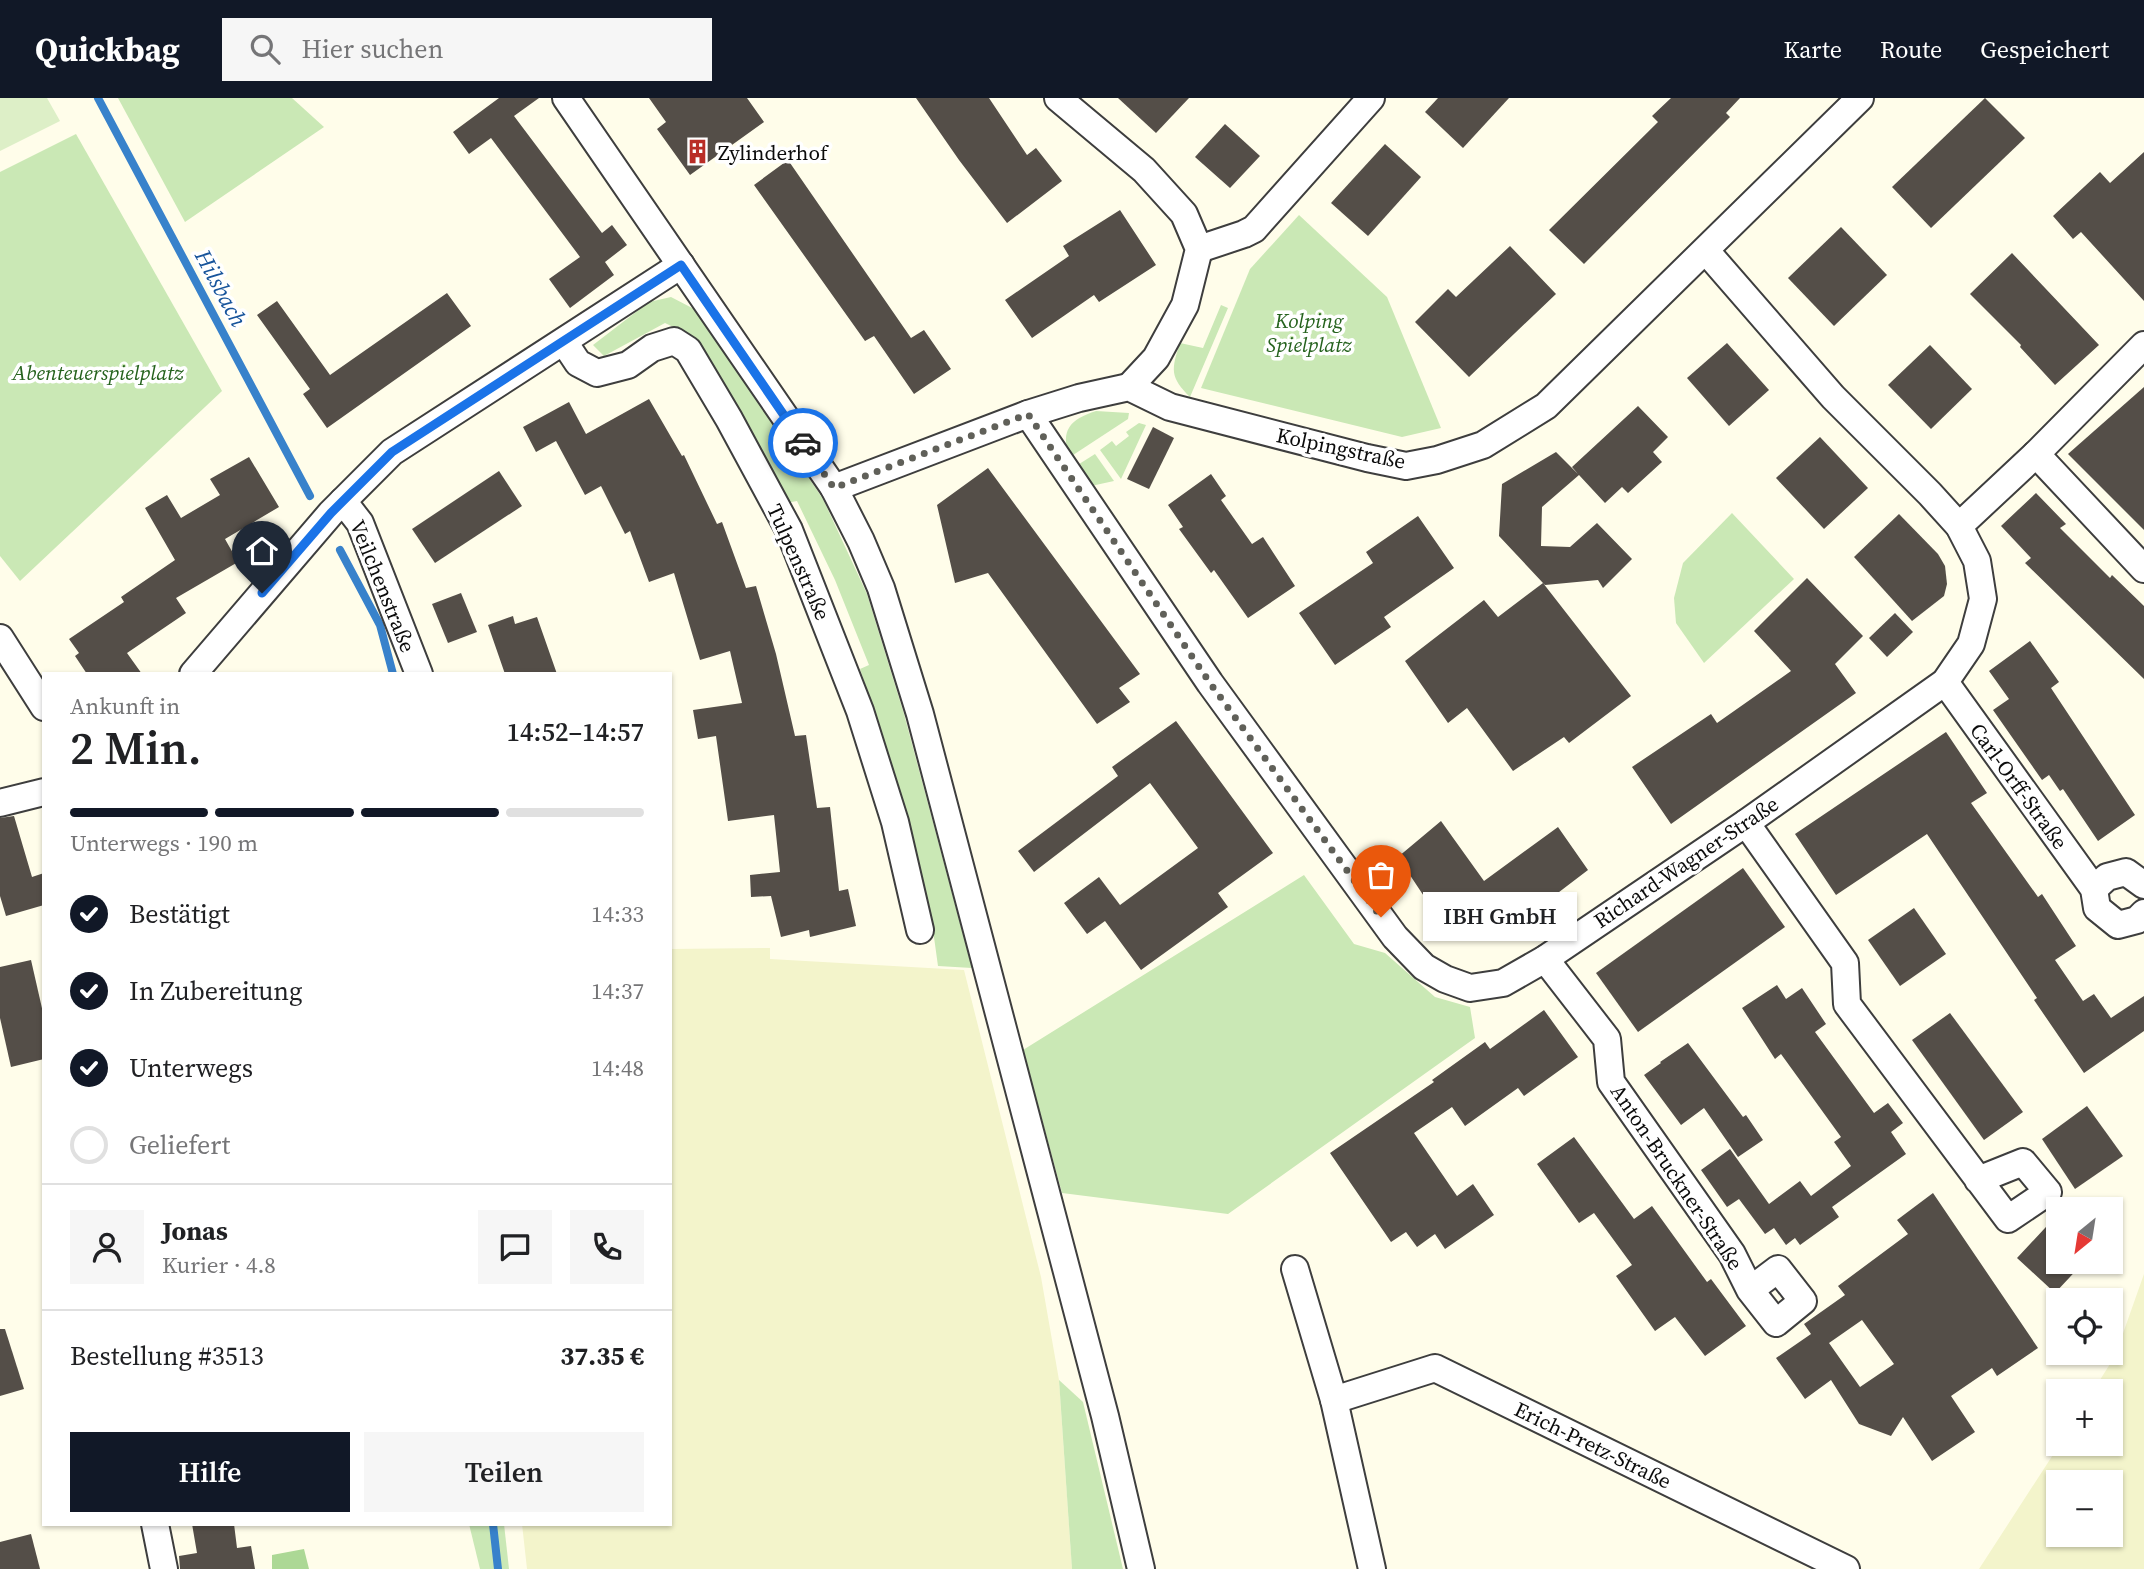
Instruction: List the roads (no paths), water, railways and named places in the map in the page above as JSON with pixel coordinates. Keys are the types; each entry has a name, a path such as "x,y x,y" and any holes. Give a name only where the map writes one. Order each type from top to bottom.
{"street":[{"path":"566,98 834,488 881,588 920,714 1105,1416 1141,1569"},
{"path":"834,488 1028,414 1079,398 1129,387 1156,358 1185,305 1199,249 1184,214 1144,170 1058,98"},
{"path":"1199,249 1254,229 1371,98"},
{"name":"Kolpingstraße","path":"1129,387 1170,407 1406,466 1437,460 1483,445 1546,406 1860,98"},
{"name":"Richard-Wagner-Straße","path":"1028,414 1210,683 1395,937 1424,967 1445,979 1470,988 1503,983 1545,959 1746,823 1945,682 1971,644 1983,599 1977,561 1959,526 1833,397 1706,251"},
{"path":"195,672 343,501 392,452 681,265"},
{"name":"Tulpenstraße","path":"564,342 578,363 597,373 628,365 652,348 674,341 688,351 729,419 789,530 814,590 860,710 895,821 920,930"},
{"path":"1959,526 2036,454 2144,345"},
{"path":"2036,454 2144,569"},
{"name":"Veilchenstraße","path":"343,501 360,523 418,672"},
{"path":"0,638 42,704"},
{"name":"Carl-Orff-Straße","path":"1945,682 2094,889 2097,908 2118,925 2137,920 2144,913"},
{"path":"0,803 42,792"},
{"path":"1746,823 1845,963 1847,1004 1978,1180"},
{"path":"2094,889 2107,877 2126,872 2144,886"},
{"name":"Anton-Bruckner-Straße","path":"1545,959 1607,1039 1611,1082 1732,1254 1751,1290"},
{"path":"1295,1269 1334,1400 1372,1569"},
{"name":"Erich-Pretz-Straße","path":"1334,1400 1435,1368 1846,1569"},
{"path":"156,1526 164,1569"}],"waterway":[{"name":"Hilsbach","path":"98,98 310,496"},
{"name":"Hilsbach","path":"340,550 380,625 392,672"},
{"name":"Hilsbach","path":"493,1526 498,1569"}],"place":[{"name":"Zylinderhof","path":"698,152"},
{"name":"IBH GmbH","path":"1381,917"}],"park label":[{"name":"Kolping Spielplatz","path":"1309,332"},
{"name":"Abenteuerspielplatz","path":"98,372"}]}
